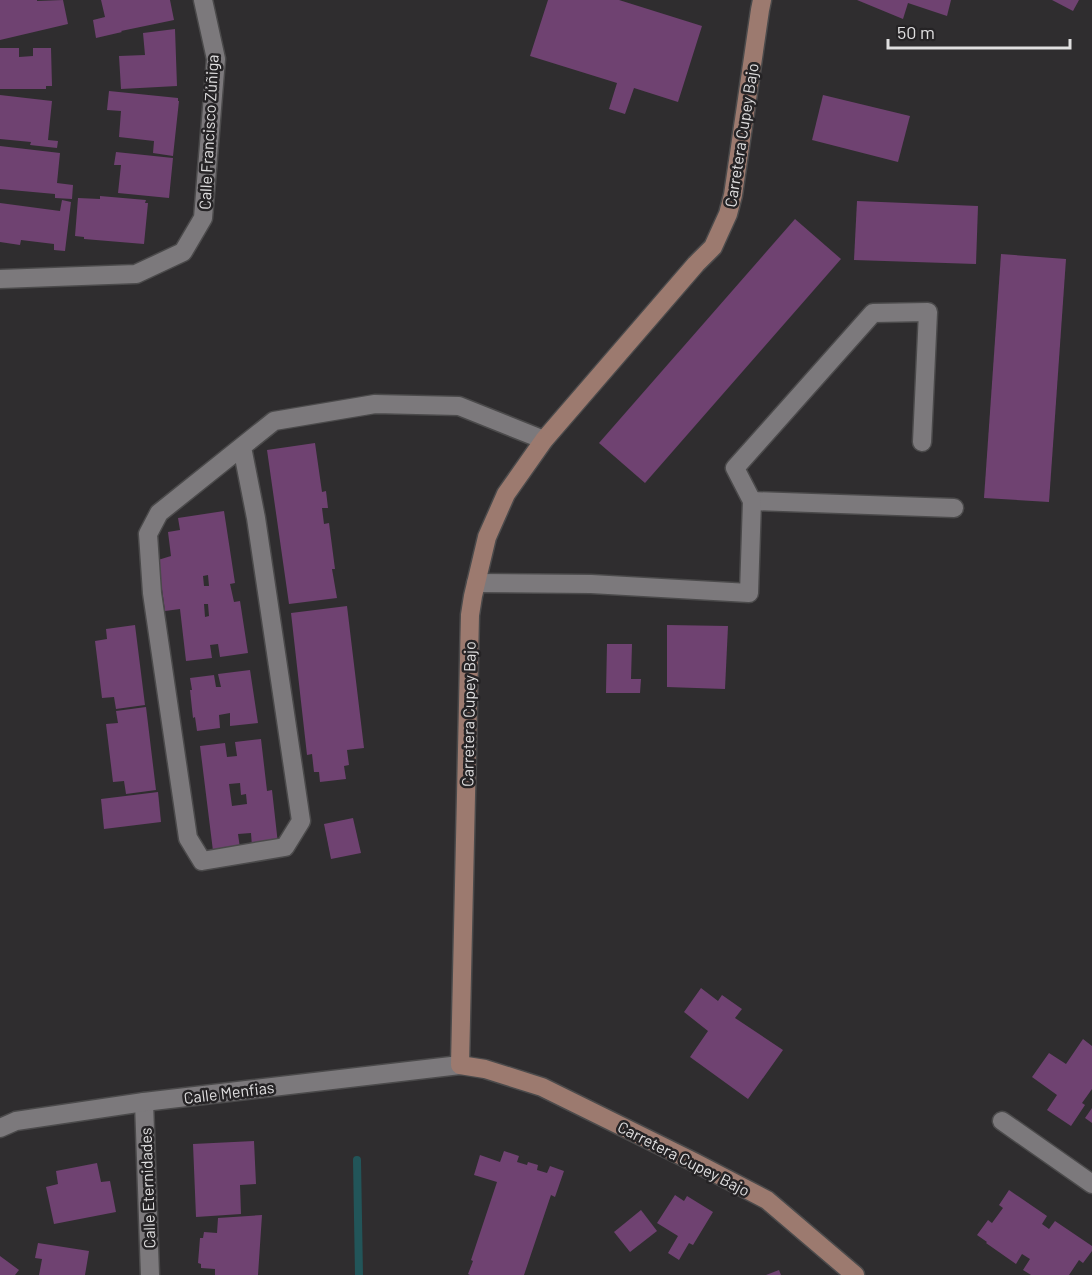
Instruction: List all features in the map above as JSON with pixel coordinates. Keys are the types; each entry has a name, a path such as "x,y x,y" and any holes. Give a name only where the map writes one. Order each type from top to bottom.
{"street":[{"name":"Calle Francisco Zúñiga","path":"0,279 136,274 183,252 203,218 216,59 203,0"},
{"name":"Carretera Cupey Bajo","path":"762,0 733,195 728,214 713,247 544,440 506,494 487,537 470,615 460,1065 485,1069 542,1087 766,1200 855,1275"},
{"path":"476,583 591,584 749,593 752,501 735,468 873,314 928,312 922,442"},
{"path":"242,447 256,518 301,821 285,847 202,861 188,838 152,593 148,534 159,513 274,421 375,404 459,406 544,440"},
{"path":"752,501 954,508"},
{"name":"Calle Menfias","path":"0,1128 16,1121 144,1102 460,1065"},
{"name":"Calle Eternidades","path":"144,1102 150,1275"},
{"path":"1002,1121 1092,1184"}],"building":[{"path":"0,0 63,0 68,24 0,40"},
{"path":"101,0 170,0 174,20 96,38 93,20 105,17"},
{"path":"548,0 619,0 702,26 678,102 634,88 625,114 609,109 617,83 530,56"},
{"path":"857,0 951,0 947,16 908,3 903,19"},
{"path":"1052,0 1079,0 1073,11"},
{"path":"175,29 177,86 121,89 119,56 145,55 143,33"},
{"path":"0,48 19,48 19,57 33,56 33,48 51,48 52,86 46,86 46,89 0,89"},
{"path":"109,91 178,98 173,156 153,153 154,141 119,137 121,111 107,110"},
{"path":"0,95 52,101 48,140 58,141 57,148 30,145 31,142 0,139"},
{"path":"823,95 910,116 898,162 812,140"},
{"path":"0,146 60,153 57,183 73,185 72,199 55,198 55,194 0,189"},
{"path":"116,152 173,158 169,198 118,193 121,165 114,165"},
{"path":"100,196 146,200 145,203 148,203 144,244 84,239 84,237 75,236 78,198 100,199"},
{"path":"62,200 71,202 65,251 54,250 54,244 21,240 20,245 0,242 0,203 60,211"},
{"path":"857,201 978,206 976,264 854,260"},
{"path":"795,219 841,259 645,483 599,443"},
{"path":"1001,254 1066,259 1049,502 984,498"},
{"path":"315,443 322,492 326,491 328,508 322,508 324,524 329,523 335,569 332,569 337,598 289,604 267,450"},
{"path":"224,511 235,583 230,584 234,602 240,601 248,653 220,657 218,644 210,645 212,658 186,661 180,609 165,611 158,560 171,556 168,532 180,530 178,518","holes":["208,575 209,586 204,586 203,576","204,604 208,604 209,616 205,617"]},
{"path":"347,606 364,748 347,750 349,765 344,766 346,779 320,782 319,772 314,772 312,754 307,755 291,613"},
{"path":"135,625 145,705 116,709 114,697 102,698 95,641 107,639 106,629"},
{"path":"667,625 728,626 725,689 667,687"},
{"path":"607,644 632,644 631,679 641,679 640,693 606,693"},
{"path":"250,670 258,723 230,726 230,713 219,715 220,728 197,731 195,717 193,718 190,678 214,675 216,687 221,687 218,674"},
{"path":"146,707 156,790 126,794 124,781 113,782 106,724 118,723 116,711"},
{"path":"261,739 267,791 272,790 278,844 252,847 251,833 238,834 240,848 213,851 200,746 225,743 227,757 237,756 235,742","holes":["240,783 241,795 246,794 247,804 232,806 229,784"]},
{"path":"158,792 161,822 104,829 101,799"},
{"path":"353,818 361,853 331,859 324,824"},
{"path":"701,988 718,1001 722,995 742,1009 735,1018 783,1050 748,1099 690,1057 708,1031 684,1012"},
{"path":"1083,1039 1092,1046 1092,1089 1082,1103 1085,1105 1071,1126 1047,1110 1057,1095 1032,1077 1049,1053 1066,1064"},
{"path":"1092,1108 1092,1123 1085,1118"},
{"path":"254,1141 256,1184 240,1185 241,1214 196,1217 193,1144"},
{"path":"504,1151 519,1156 517,1162 538,1165 537,1170 547,1173 550,1166 564,1171 555,1197 551,1195 524,1275 470,1275 468,1274 473,1261 471,1260 497,1182 474,1175 480,1155 500,1162"},
{"path":"97,1163 101,1182 110,1181 116,1212 54,1224 46,1187 58,1184 56,1171"},
{"path":"1009,1190 1047,1216 1042,1224 1049,1229 1055,1221 1092,1246 1092,1251 1083,1263 1079,1260 1069,1275 1031,1275 1023,1270 1030,1259 1022,1254 1016,1264 977,1235 988,1220 992,1223 1003,1208 999,1205"},
{"path":"675,1195 684,1201 687,1196 713,1212 693,1245 689,1243 679,1260 668,1253 678,1236 657,1223"},
{"path":"641,1210 657,1231 630,1252 614,1232"},
{"path":"262,1215 258,1275 215,1275 215,1269 201,1268 201,1264 198,1263 200,1238 203,1238 204,1232 217,1233 218,1218"},
{"path":"38,1243 89,1251 85,1275 39,1275 42,1259 35,1258"},
{"path":"0,1256 19,1270 15,1275 0,1275"},
{"path":"779,1270 781,1275 766,1275"}],"waterway":[{"path":"357,1160 359,1275"}]}
